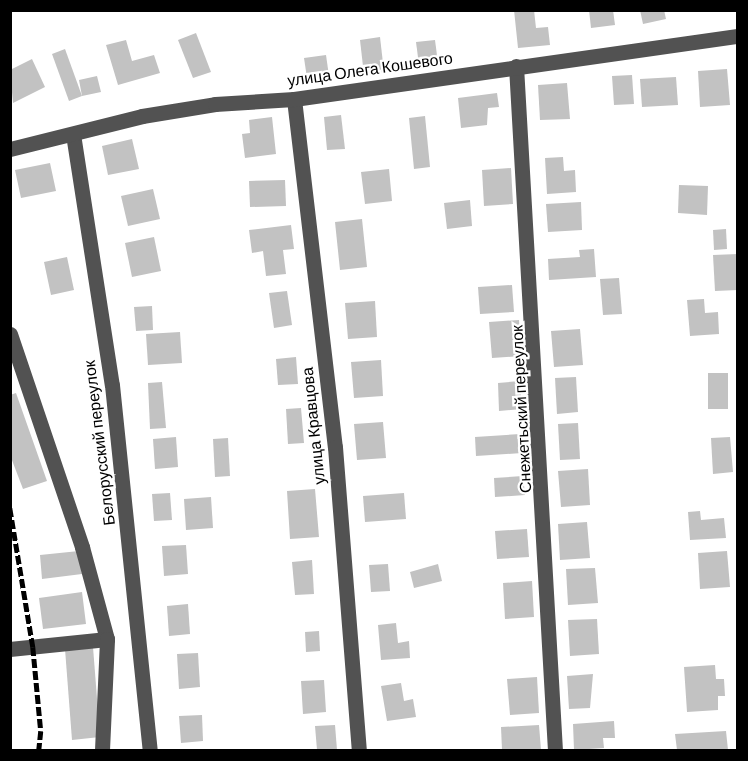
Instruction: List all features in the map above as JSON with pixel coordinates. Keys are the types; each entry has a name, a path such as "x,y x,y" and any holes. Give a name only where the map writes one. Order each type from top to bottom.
{"street":[{"name":"улица Олега Кошевого","path":"10,149 215,104 294,99 738,36"},
{"name":"Снежетьский переулок","path":"516,66 555,750"},
{"name":"улица Кравцова","path":"294,99 335,447 359,750"},
{"name":"Белорусский переулок","path":"73,134 112,385 150,750"},
{"path":"10,334 82,546 107,639 102,750"},
{"path":"10,649 107,639"}],"building":[{"path":"514,10 534,10 536,28 548,27 550,45 518,48"},
{"path":"589,10 613,10 615,25 591,28"},
{"path":"640,10 664,10 666,19 643,24"},
{"path":"196,33 211,72 193,78 178,40"},
{"path":"380,37 384,72 364,75 360,40"},
{"path":"126,40 132,61 154,55 160,73 118,85 106,45"},
{"path":"435,40 438,63 419,65 416,42"},
{"path":"65,49 82,96 69,101 52,54"},
{"path":"326,55 329,76 307,78 304,58"},
{"path":"32,59 45,87 13,103 10,70"},
{"path":"727,69 730,105 700,107 698,71"},
{"path":"632,75 634,104 614,105 612,76"},
{"path":"97,76 101,92 82,96 79,80"},
{"path":"676,77 678,105 642,107 640,79"},
{"path":"567,83 570,119 540,120 538,85"},
{"path":"497,93 499,107 488,108 487,125 461,128 458,98"},
{"path":"341,115 345,149 327,150 324,117"},
{"path":"425,116 430,167 414,169 409,118"},
{"path":"272,117 276,154 245,158 242,134 250,133 249,120"},
{"path":"132,139 139,169 108,175 102,146"},
{"path":"563,157 564,171 575,170 576,192 547,194 545,158"},
{"path":"50,163 56,191 21,198 15,170"},
{"path":"511,168 513,204 484,206 482,170"},
{"path":"389,169 392,201 365,204 361,172"},
{"path":"285,180 286,206 250,207 249,181"},
{"path":"679,185 708,186 707,215 678,213"},
{"path":"153,189 160,219 128,226 121,196"},
{"path":"470,200 472,226 447,229 444,203"},
{"path":"581,202 582,230 548,232 546,204"},
{"path":"362,219 367,267 340,270 335,222"},
{"path":"291,225 294,249 283,250 286,274 266,276 263,251 252,253 249,230"},
{"path":"726,229 727,249 714,250 713,230"},
{"path":"154,237 161,271 132,277 125,243"},
{"path":"594,249 596,277 549,280 548,259 580,257 579,250"},
{"path":"738,254 738,290 715,291 713,255"},
{"path":"67,257 74,290 51,295 44,262"},
{"path":"619,278 622,314 603,315 600,279"},
{"path":"512,285 514,312 480,314 478,287"},
{"path":"287,291 292,325 274,328 269,293"},
{"path":"704,299 705,313 718,312 719,334 690,336 687,300"},
{"path":"375,301 377,337 348,339 345,303"},
{"path":"152,306 153,330 136,331 134,307"},
{"path":"519,320 521,356 492,358 489,322"},
{"path":"580,329 583,365 554,367 551,331"},
{"path":"180,332 182,363 148,365 146,334"},
{"path":"296,357 298,384 278,385 276,359"},
{"path":"381,360 383,396 354,398 351,362"},
{"path":"708,373 728,373 728,409 708,409"},
{"path":"576,377 578,412 557,414 555,378"},
{"path":"520,381 522,409 499,411 498,383"},
{"path":"162,382 166,428 150,429 148,383"},
{"path":"16,393 47,481 23,489 10,455 10,395"},
{"path":"301,408 304,443 288,444 286,409"},
{"path":"383,422 386,458 357,460 354,424"},
{"path":"578,423 580,459 560,460 558,424"},
{"path":"520,434 522,453 476,456 475,437"},
{"path":"176,437 178,467 155,469 153,439"},
{"path":"730,437 733,472 713,474 711,438"},
{"path":"228,438 230,476 215,477 213,439"},
{"path":"588,469 590,505 561,507 558,471"},
{"path":"523,476 525,495 495,497 494,478"},
{"path":"315,489 319,537 290,539 287,491"},
{"path":"170,493 172,520 154,521 152,494"},
{"path":"404,493 406,519 365,522 363,496"},
{"path":"211,497 213,528 186,530 184,499"},
{"path":"700,511 701,520 724,518 726,538 690,540 688,512"},
{"path":"587,522 590,558 560,560 558,524"},
{"path":"527,529 529,557 497,559 495,531"},
{"path":"186,545 188,574 164,576 162,546"},
{"path":"79,551 82,574 42,579 40,555"},
{"path":"727,551 730,587 700,589 698,553"},
{"path":"312,560 314,594 295,595 292,562"},
{"path":"388,564 390,591 371,592 369,565"},
{"path":"438,564 442,581 414,588 410,572"},
{"path":"595,568 598,603 568,605 566,569"},
{"path":"532,581 534,617 505,619 503,583"},
{"path":"82,592 86,624 43,629 39,598"},
{"path":"188,604 190,634 169,636 167,606"},
{"path":"597,619 599,654 570,656 568,620"},
{"path":"396,623 398,643 409,641 410,658 381,660 378,625"},
{"path":"319,631 320,651 306,652 305,632"},
{"path":"93,647 100,737 72,740 65,649"},
{"path":"198,653 200,687 179,689 177,654"},
{"path":"715,665 716,679 724,679 725,696 718,696 718,710 687,712 684,667"},
{"path":"593,674 590,708 569,709 567,676"},
{"path":"537,677 539,713 510,715 507,679"},
{"path":"324,680 326,712 303,714 301,681"},
{"path":"401,683 404,701 413,699 416,717 387,721 381,686"},
{"path":"202,715 203,741 181,743 179,716"},
{"path":"614,721 615,738 603,738 604,748 574,750 573,724"},
{"path":"335,725 337,750 317,750 315,726"},
{"path":"539,725 541,750 502,750 501,727"},
{"path":"726,731 728,750 677,750 675,734"}],"railway":[{"path":"10,508 33,647 41,731 39,750"}]}
